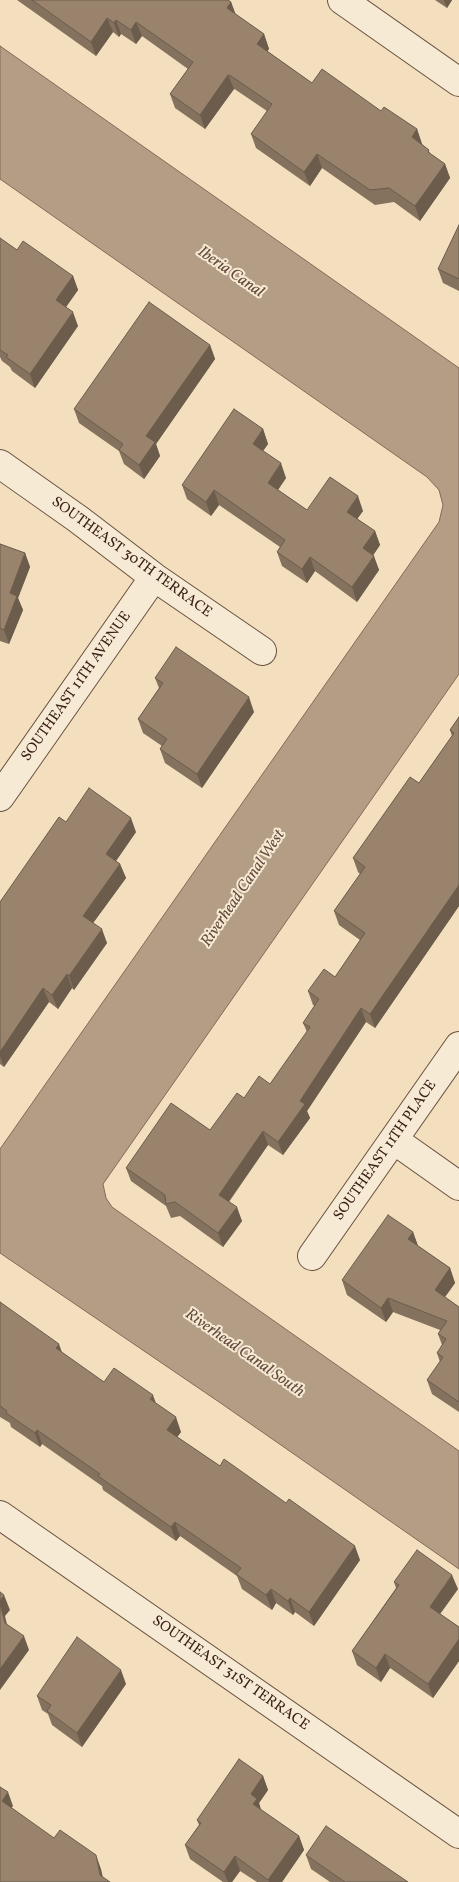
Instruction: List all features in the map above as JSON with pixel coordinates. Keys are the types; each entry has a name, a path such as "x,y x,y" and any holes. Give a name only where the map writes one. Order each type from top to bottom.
{"street":[{"path":"342,0 459,82"},
{"name":"SOUTHEAST 30TH TERRACE","path":"0,464 78,519 154,577 262,651"},
{"name":"SOUTHEAST 11TH AVENUE","path":"0,797 154,577"},
{"name":"SOUTHEAST 11TH PLACE","path":"312,1256 459,1046"},
{"path":"394,1140 459,1186"},
{"name":"SOUTHEAST 31ST TERRACE","path":"0,1515 459,1834"}],"water":[{"path":"0,46 459,368 459,674 103,1184 106,1198 112,1207 459,1451 459,1569 222,1404 0,1253 0,1149 439,522 443,505 439,490 427,477 0,179"}],"building":[{"path":"32,0 228,0 231,2 227,8 264,34 257,44 312,83 322,69 381,111 384,107 417,129 412,137 445,164 415,206 389,188 370,190 317,154 304,172 251,134 272,104 231,76 228,75 200,115 170,94 193,62 136,22 131,30 116,20 114,23 107,18 91,42"},
{"path":"459,225 459,279 438,269"},
{"path":"0,238 17,250 23,241 73,276 56,300 73,312 30,374 6,357 8,355 0,350"},
{"path":"149,302 210,345 146,436 155,442 139,465 119,450 123,444 74,409"},
{"path":"234,409 263,429 253,444 281,463 268,483 307,510 330,477 358,496 347,512 375,531 363,548 374,556 352,587 310,557 302,569 277,552 285,540 214,490 206,502 182,485"},
{"path":"0,544 25,553 10,593 17,596 4,630 0,628"},
{"path":"176,647 249,697 197,774 160,749 167,739 138,719 163,683 155,678"},
{"path":"459,717 459,885 370,1014 361,1008 300,1101 305,1104 278,1142 263,1131 219,1195 237,1207 218,1233 175,1202 166,1204 165,1195 126,1168 171,1103 210,1130 237,1093 244,1098 259,1076 270,1084 310,1027 303,1023 319,999 308,991 324,969 335,977 365,933 334,911 365,867 353,858 410,777 419,783 454,733 450,730"},
{"path":"89,788 131,818 106,854 120,864 83,916 102,929 69,976 67,974 52,995 43,988 0,1052 0,902 59,817 66,822"},
{"path":"388,1215 413,1232 408,1239 450,1268 435,1290 459,1307 459,1402 427,1380 443,1357 437,1353 446,1339 438,1334 447,1321 388,1298 381,1308 342,1280"},
{"path":"0,1302 59,1344 56,1348 104,1382 114,1368 153,1395 150,1399 176,1417 167,1430 220,1466 224,1459 286,1503 289,1499 355,1546 309,1612 290,1598 288,1601 271,1589 266,1595 236,1574 241,1568 175,1522 171,1527 37,1430 35,1433 6,1413 7,1411 0,1406"},
{"path":"417,1550 452,1575 430,1607 459,1627 459,1639 428,1684 385,1654 376,1668 352,1651 399,1585 394,1582"},
{"path":"0,1592 4,1595 0,1601"},
{"path":"0,1604 5,1623 24,1636 0,1669"},
{"path":"77,1637 121,1670 77,1733 47,1711 51,1705 37,1696"},
{"path":"239,1759 263,1776 251,1794 257,1799 253,1804 299,1836 268,1880 235,1856 224,1872 185,1845 201,1823 197,1820"},
{"path":"0,1787 8,1792 2,1801 54,1838 60,1830 96,1855 100,1875 110,1882 0,1882"},
{"path":"326,1826 408,1882 345,1882 306,1855"}],"water label":[{"name":"Iberia Canal","path":"230,273"},
{"name":"Riverhead Canal West","path":"244,889"},
{"name":"Riverhead Canal South","path":"244,1354"}]}
